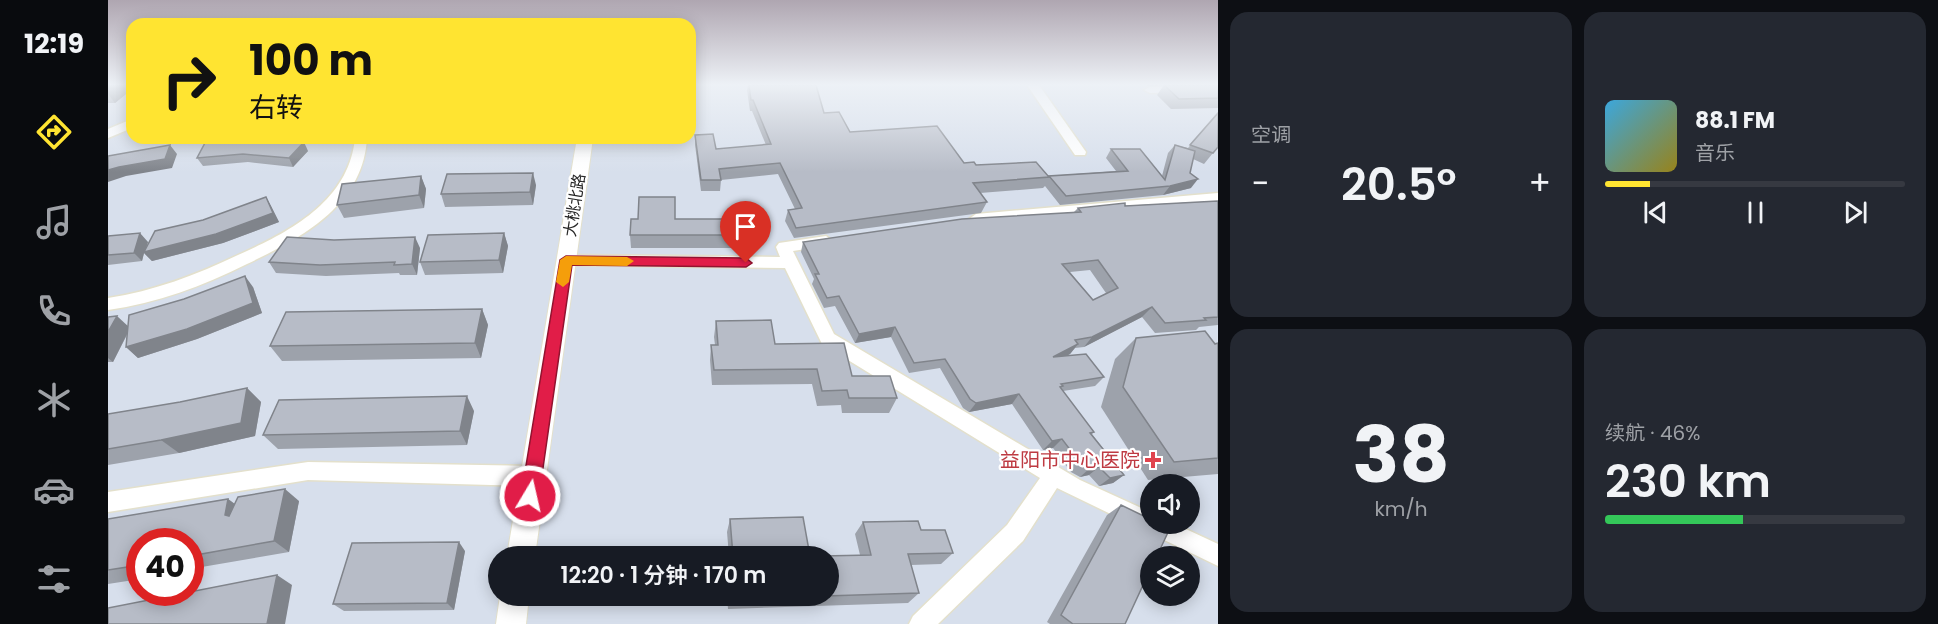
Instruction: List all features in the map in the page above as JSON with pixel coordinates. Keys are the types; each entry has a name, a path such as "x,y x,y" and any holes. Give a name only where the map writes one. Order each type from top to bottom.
{"street":[{"path":"1053,114 1080,152"},
{"path":"108,134 126,126"},
{"path":"108,304 169,291 232,265 291,236 323,210 351,178 360,144"},
{"name":"大桃北路","path":"522,546 584,144"},
{"path":"957,222 1218,197"},
{"path":"842,239 784,247 828,339 1073,487 1140,518"},
{"path":"566,260 790,263"},
{"path":"108,502 308,471 533,476"},
{"path":"921,624 1015,533 1054,475"},
{"path":"1174,534 1218,555"},
{"path":"510,624 513,606"}],"building":[{"path":"759,114 840,114 850,132 937,126 964,163 974,162 976,165 1036,162 1049,177 973,183 987,202 796,228 788,210 802,208 780,163 719,169 721,180 701,180 696,135 713,134 716,149 771,144"},
{"path":"1218,114 1218,147 1213,153 1190,145"},
{"path":"204,144 302,144 289,158 243,154 197,158"},
{"path":"170,145 165,159 108,170 108,156"},
{"path":"1175,145 1195,151 1190,173 1198,179 1170,186 1066,196 1049,176 1128,171 1111,149 1140,149 1165,180"},
{"path":"533,173 530,192 441,194 447,174"},
{"path":"421,176 419,195 337,205 342,184"},
{"path":"266,197 273,213 216,234 144,252 155,231 203,220"},
{"path":"639,197 675,197 675,219 744,219 746,235 630,235 631,219 638,219"},
{"path":"1218,201 1218,317 1165,323 1152,307 1092,337 1075,340 1078,344 1053,357 1086,354 1104,377 1061,384 1063,386 1060,387 1094,432 1090,433 1124,475 1110,478 1099,467 1089,469 1081,464 1062,439 1052,441 1019,394 976,403 970,399 945,359 914,363 895,327 859,334 839,296 827,298 815,274 819,274 803,242 962,219 1081,212 1078,208 1125,203 1125,206","holes":["1098,260 1118,288 1093,300 1062,264"]},
{"path":"140,233 134,253 108,255 108,236"},
{"path":"504,233 499,260 420,262 428,235"},
{"path":"287,237 334,240 415,237 412,264 394,265 395,262 320,265 269,262"},
{"path":"245,276 253,303 187,329 126,347 129,315 184,299"},
{"path":"482,309 475,343 270,346 286,312"},
{"path":"117,316 108,332 108,317"},
{"path":"771,320 775,344 844,343 852,376 890,376 897,398 849,398 847,390 822,391 817,369 714,370 711,345 718,345 716,321"},
{"path":"1205,331 1215,344 1218,343 1218,458 1174,462 1123,387 1136,338"},
{"path":"247,388 241,423 108,449 108,414"},
{"path":"467,396 460,431 263,435 279,400"},
{"path":"285,489 274,541 204,554 204,528 126,528 126,567 108,570 108,519 228,499 225,515 229,516 238,497"},
{"path":"1121,505 1140,514 1140,534 1167,534 1162,546 1140,546 1140,592 1125,624 1073,624 1061,615"},
{"path":"803,517 808,546 732,546 730,519"},
{"path":"918,521 921,530 945,530 953,553 908,554 919,593 839,596 839,556 871,555 863,522"},
{"path":"459,542 447,603 333,604 352,543"},
{"path":"277,575 267,624 108,624 108,608 126,604 204,606 204,589"}],"slow traffic":[{"path":"563,282 566,260 627,261"}],"place":[{"name":"益阳市中心医院","path":"1153,460"}],"route":[{"path":"530,496 566,260 746,263"}]}
